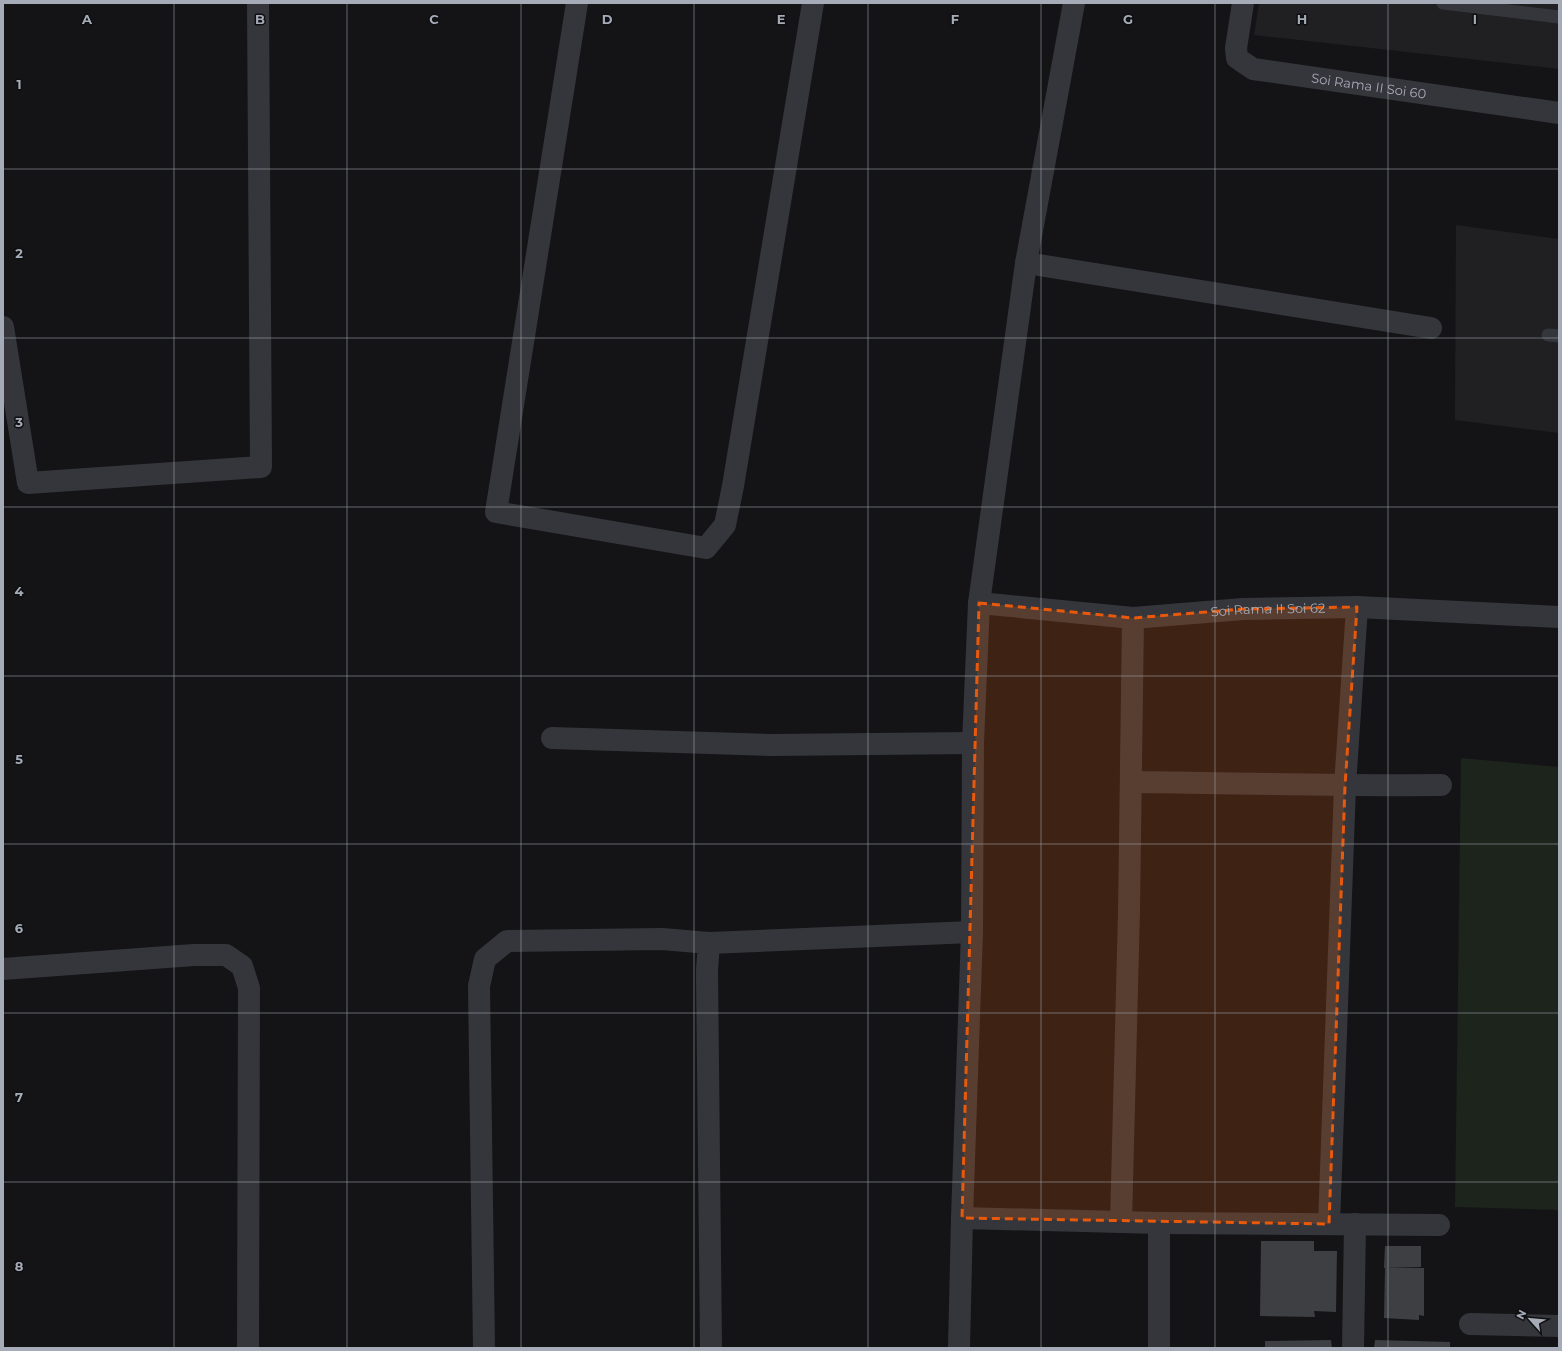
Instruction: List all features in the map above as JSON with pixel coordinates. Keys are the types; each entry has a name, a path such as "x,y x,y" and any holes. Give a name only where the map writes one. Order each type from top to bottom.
{"street":[{"path":"3,327 28,483 261,467 258,3"},
{"path":"577,3 496,512 706,548 725,525 733,486 813,3"},
{"path":"960,1348 962,1218 972,932 973,743 978,603 1026,263 1074,3"},
{"name":"Soi Rama II Soi 60","path":"1244,3 1236,48 1237,58 1253,70 1559,113"},
{"path":"1026,263 1431,328"},
{"name":"Soi Rama II Soi 62","path":"978,603 1133,618 1243,609 1357,607 1559,617"},
{"path":"1329,1224 1345,786 1357,607"},
{"path":"1121,1222 1132,782 1133,618"},
{"path":"552,738 771,745 973,743"},
{"path":"1132,782 1280,783 1345,786 1441,785"},
{"path":"484,1348 479,986 485,959 508,941 662,939 709,943 972,932"},
{"path":"709,943 707,978 711,1348"},
{"path":"3,969 194,955 226,955 242,966 249,988 248,1348"},
{"path":"962,1218 1159,1223 1439,1225"},
{"path":"1159,1223 1159,1348"},
{"path":"1353,1348 1355,1224"},
{"path":"1470,1324 1559,1326"}],"lane":[{"path":"1443,3 1529,8 1559,17"}],"highlighted area":[{"path":"979,603 1133,618 1243,609 1357,607 1345,786 1329,1224 962,1218"}],"shaded area":[{"path":"1259,3 1559,3 1559,69 1254,35"},
{"path":"1456,225 1559,239 1559,433 1455,420"},
{"path":"1461,758 1559,767 1559,1210 1455,1207"}],"building":[{"path":"1261,1241 1314,1241 1314,1251 1337,1251 1336,1312 1314,1311 1315,1317 1260,1316"},
{"path":"1385,1246 1421,1246 1421,1267 1384,1268"},
{"path":"1385,1268 1424,1268 1424,1316 1419,1315 1419,1320 1384,1318"},
{"path":"1331,1340 1332,1348 1265,1348 1265,1341"},
{"path":"1375,1340 1450,1342 1450,1348 1374,1348"}]}
